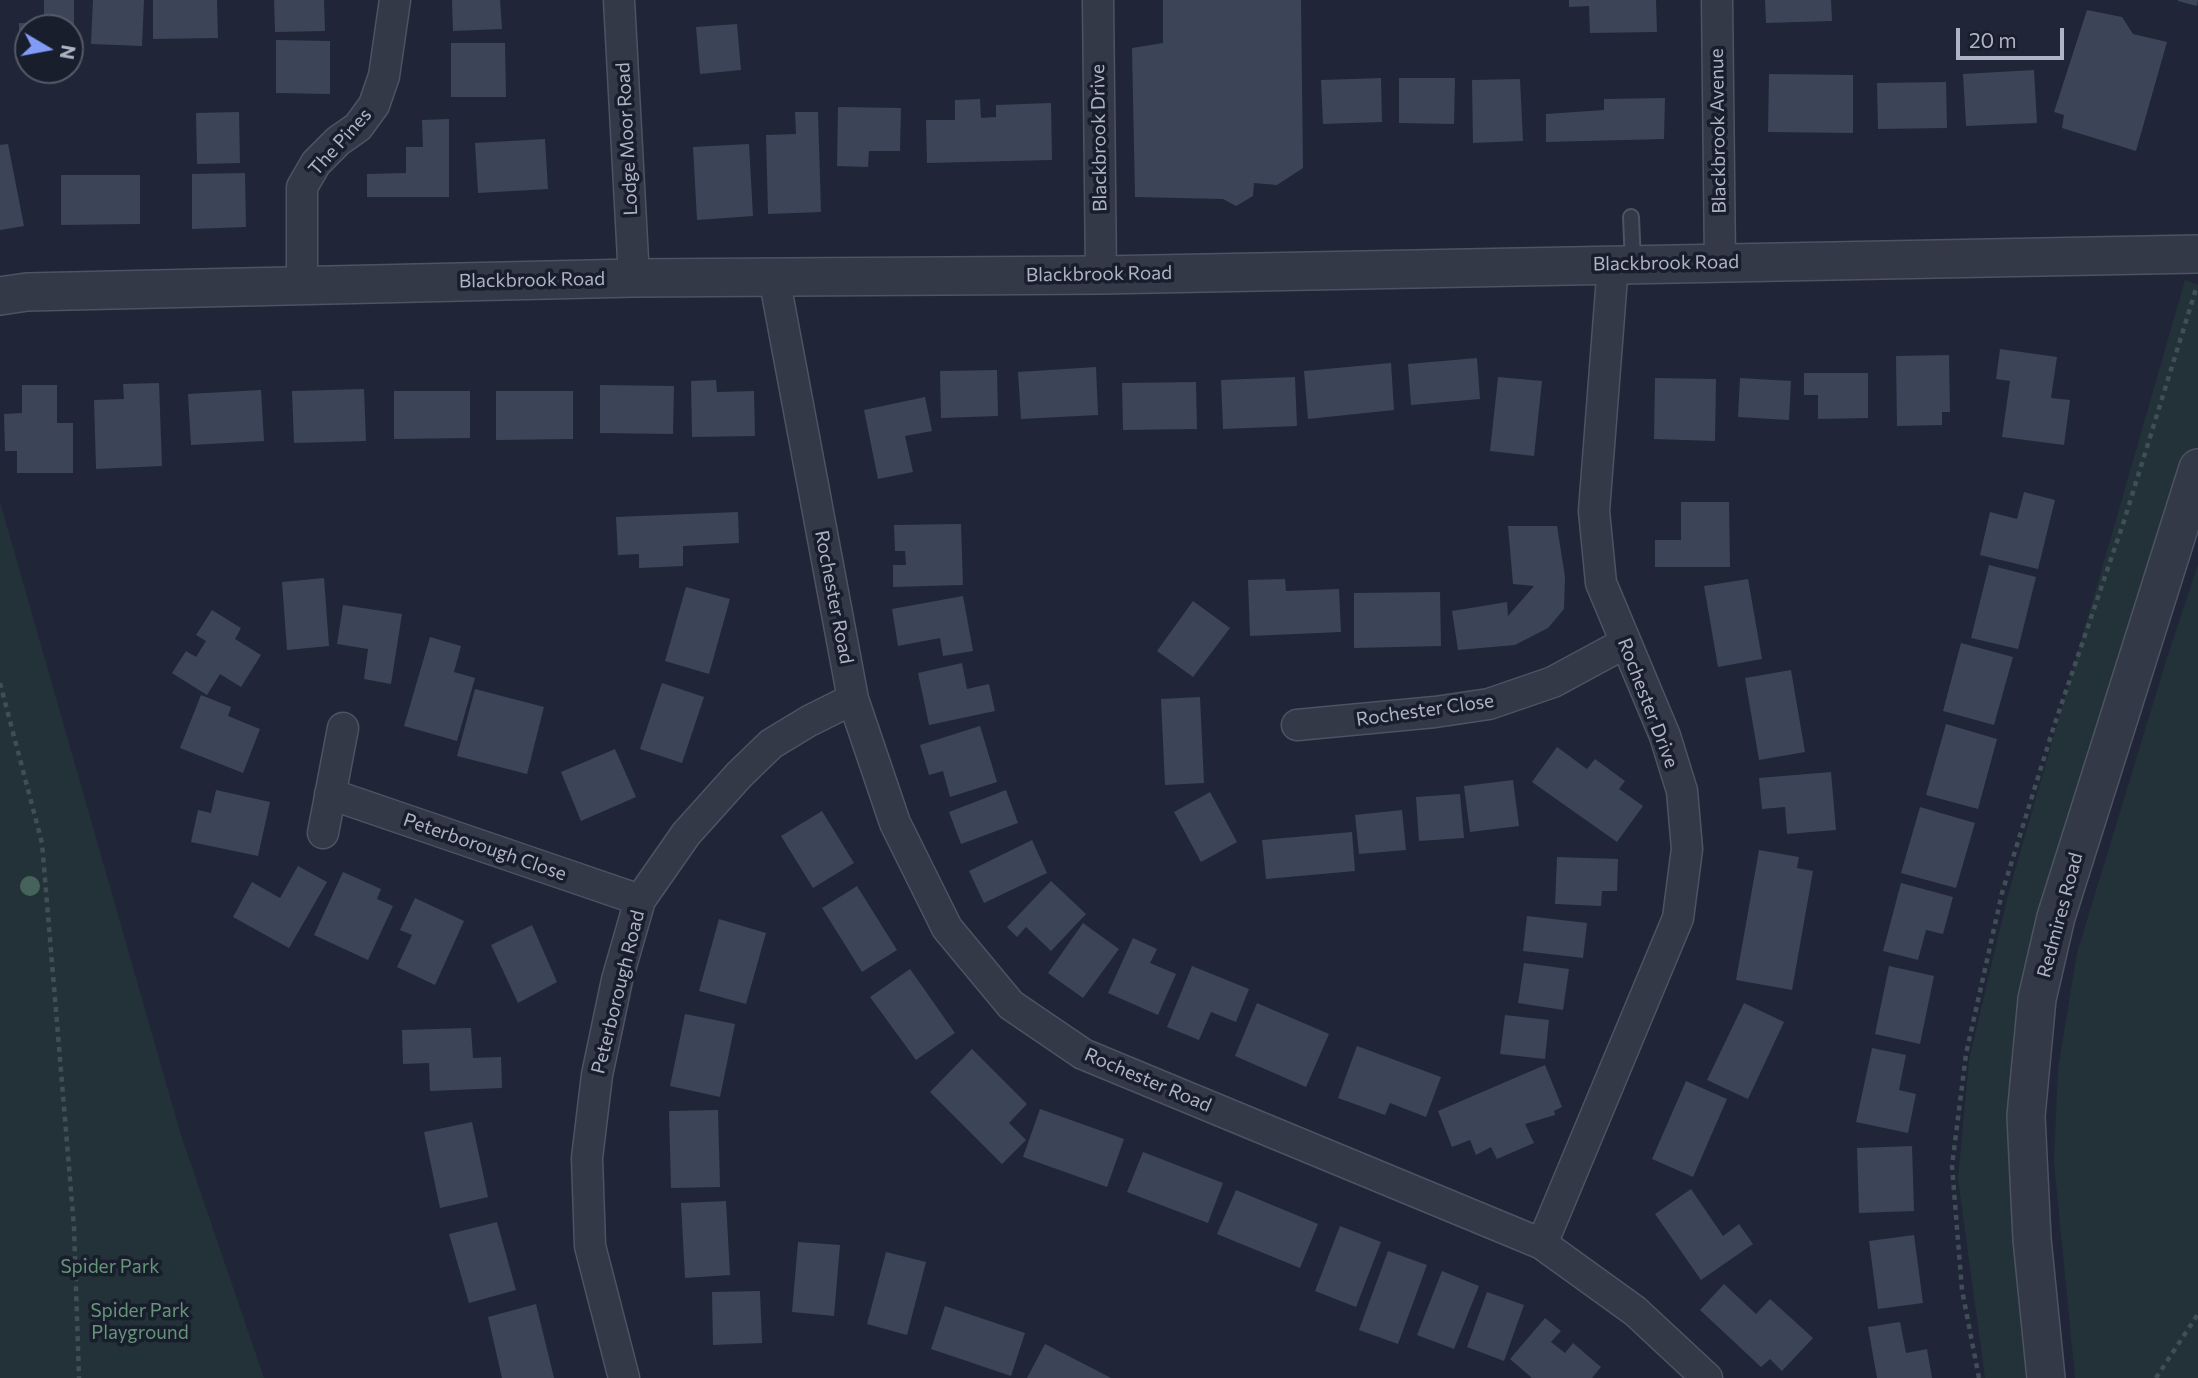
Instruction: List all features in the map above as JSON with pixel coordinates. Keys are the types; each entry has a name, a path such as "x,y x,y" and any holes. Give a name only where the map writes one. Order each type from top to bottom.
{"street":[{"name":"The Pines","path":"302,285 302,187 316,163 338,141 358,127 374,105 384,76 395,0"},
{"name":"Lodge Moor Road","path":"620,0 634,278"},
{"name":"Blackbrook Drive","path":"1098,0 1101,275"},
{"name":"Blackbrook Avenue","path":"1717,0 1720,262"},
{"name":"Blackbrook Road","path":"0,296 27,292 634,278 1101,275 2198,254"},
{"name":"Rochester Drive","path":"1542,1244 1678,918 1687,849 1682,792 1665,736 1601,583 1594,511 1623,264"},
{"name":"Rochester Road","path":"774,277 853,699 895,823 947,928 1011,1005 1083,1054 1542,1244 1635,1311 1707,1378"},
{"name":"Redmires Road","path":"2046,1378 2032,1239 2026,1116 2037,999 2056,917 2198,468"},
{"name":"Rochester Close","path":"1297,725 1489,704 1553,682 1625,643"},
{"name":"Peterborough Road","path":"624,1378 590,1246 587,1158 597,1075 617,980 640,900 686,834 771,744 853,699"},
{"path":"323,834 343,728"},
{"name":"Peterborough Close","path":"330,794 640,900"}],"lane":[{"path":"1623,264 1631,217"}],"path":[{"path":"0,683 42,843 75,1227 79,1378"},
{"path":"2156,1378 2198,1314"}],"green space":[{"path":"2185,280 2198,285 2198,468 2037,999 2046,1378 1985,1378 1958,1179 1969,1060 2008,895"},
{"name":"Spider Park","path":"0,502 180,1132 264,1378 0,1378"},
{"path":"2198,564 2198,1378 2075,1378 2054,1162 2058,1069 2077,953"}],"building":[{"path":"44,0 74,0 74,14 44,14"},
{"path":"93,0 144,0 142,46 91,44"},
{"path":"153,0 217,0 218,38 153,39"},
{"path":"274,0 324,0 325,31 275,32"},
{"path":"452,0 500,0 502,29 453,31"},
{"path":"1163,0 1301,0 1303,168 1277,185 1254,183 1253,196 1236,206 1223,199 1135,197 1132,48 1163,43"},
{"path":"1569,0 1656,0 1657,32 1590,33 1589,6 1569,7"},
{"path":"1765,0 1831,0 1832,21 1766,23"},
{"path":"2178,0 2198,0 2197,6 2178,1"},
{"path":"2087,10 2122,17 2133,34 2167,42 2136,151 2062,128 2064,115 2054,112"},
{"path":"737,24 741,70 700,74 696,27"},
{"path":"276,40 330,41 330,94 276,93"},
{"path":"451,43 505,43 506,97 451,97"},
{"path":"2034,70 2037,123 1966,126 1963,74"},
{"path":"1769,74 1853,75 1853,133 1768,132"},
{"path":"1381,78 1382,122 1323,124 1321,80"},
{"path":"1399,78 1455,78 1454,124 1399,123"},
{"path":"1520,79 1523,141 1473,143 1472,80"},
{"path":"1946,82 1947,128 1878,129 1877,83"},
{"path":"1665,98 1664,139 1546,142 1546,114 1604,110 1604,99"},
{"path":"980,99 981,118 996,117 996,105 1051,103 1052,160 927,163 926,120 955,120 955,100"},
{"path":"838,107 901,108 900,151 869,151 868,167 837,166"},
{"path":"239,112 240,163 197,164 196,113"},
{"path":"795,112 818,112 821,212 768,214 766,135 796,134"},
{"path":"449,119 449,197 367,197 367,174 406,173 406,147 423,147 422,120"},
{"path":"545,139 548,189 478,193 475,143"},
{"path":"8,144 24,226 0,230 0,145"},
{"path":"749,144 753,216 697,220 693,147"},
{"path":"245,173 246,227 192,229 192,174"},
{"path":"61,175 140,175 140,224 61,225"},
{"path":"2000,349 2057,357 2051,398 2070,400 2064,445 2002,437 2010,381 1996,379"},
{"path":"1949,355 1950,412 1942,412 1942,425 1897,426 1896,356"},
{"path":"1477,358 1480,399 1411,405 1408,364"},
{"path":"1391,363 1394,410 1308,419 1304,371"},
{"path":"1096,367 1098,415 1021,419 1018,372"},
{"path":"997,370 998,416 941,418 940,371"},
{"path":"1804,373 1868,373 1868,418 1818,419 1818,395 1804,395"},
{"path":"1295,377 1297,426 1223,429 1221,380"},
{"path":"1498,377 1542,381 1534,456 1490,451"},
{"path":"1655,378 1716,379 1715,441 1654,439"},
{"path":"1740,378 1791,381 1789,420 1738,417"},
{"path":"716,380 717,392 754,391 755,436 692,437 691,381"},
{"path":"1196,382 1197,429 1123,430 1122,383"},
{"path":"159,383 162,466 96,469 94,400 124,399 123,384"},
{"path":"22,385 57,385 57,423 73,423 73,473 17,473 17,451 5,451 4,414 22,413"},
{"path":"600,385 674,386 673,434 600,433"},
{"path":"364,389 366,441 294,443 292,391"},
{"path":"261,390 264,441 191,445 188,394"},
{"path":"394,391 470,391 470,438 394,439"},
{"path":"496,391 573,391 573,439 496,440"},
{"path":"925,397 932,431 905,436 913,472 878,479 864,410"},
{"path":"2024,492 2055,500 2038,569 1980,555 1990,512 2017,519"},
{"path":"1681,502 1729,502 1730,567 1655,567 1655,540 1681,540"},
{"path":"738,512 739,543 683,546 683,566 639,568 639,554 618,555 616,517"},
{"path":"961,524 963,585 893,587 893,565 906,565 905,551 895,551 894,525"},
{"path":"1508,526 1557,526 1565,577 1564,609 1548,628 1515,645 1458,650 1452,611 1507,602 1508,616 1534,586 1513,584"},
{"path":"1989,565 2036,577 2018,649 1971,638"},
{"path":"324,578 329,646 287,650 282,582"},
{"path":"1285,579 1286,591 1339,589 1341,632 1250,636 1248,580"},
{"path":"1748,579 1762,659 1718,667 1704,586"},
{"path":"686,587 730,599 709,674 665,661"},
{"path":"1440,592 1441,646 1354,648 1354,593"},
{"path":"963,596 973,651 943,656 940,638 898,646 892,609"},
{"path":"1193,601 1230,628 1193,677 1157,651"},
{"path":"343,605 402,614 391,684 364,679 368,649 337,644"},
{"path":"212,610 241,628 235,639 261,655 241,687 220,674 207,695 172,673 186,651 196,657 206,641 196,635"},
{"path":"430,637 461,646 454,672 475,678 457,741 404,726"},
{"path":"1961,643 2013,657 1994,725 1943,711"},
{"path":"962,663 967,689 989,684 995,711 929,725 918,673"},
{"path":"1791,670 1805,752 1759,760 1745,678"},
{"path":"662,683 704,697 682,763 640,749"},
{"path":"475,689 544,707 527,774 457,756"},
{"path":"201,695 231,707 228,716 260,729 243,773 180,748"},
{"path":"1200,697 1204,783 1165,785 1161,699"},
{"path":"1946,724 1997,739 1978,809 1926,795"},
{"path":"980,726 997,782 950,797 943,771 929,775 920,745"},
{"path":"1557,747 1587,769 1595,759 1625,781 1619,789 1643,806 1617,842 1532,782"},
{"path":"615,749 636,797 581,821 561,772"},
{"path":"1831,772 1836,830 1787,834 1785,807 1762,809 1759,778"},
{"path":"1513,780 1519,826 1470,832 1464,786"},
{"path":"216,790 270,802 258,856 191,842 198,810 211,813"},
{"path":"1006,790 1018,823 961,844 949,812"},
{"path":"1210,792 1237,842 1201,862 1174,812"},
{"path":"1460,794 1464,838 1419,841 1416,797"},
{"path":"1920,807 1975,823 1956,888 1901,873"},
{"path":"1402,810 1406,850 1359,854 1355,815"},
{"path":"822,811 854,863 813,888 781,836"},
{"path":"1352,832 1355,871 1266,879 1262,840"},
{"path":"1032,840 1047,873 984,903 969,871"},
{"path":"1759,850 1799,857 1797,868 1813,871 1792,990 1736,980"},
{"path":"1557,857 1618,859 1617,891 1602,891 1601,906 1555,904"},
{"path":"298,866 327,882 289,948 233,917 252,882 280,898"},
{"path":"343,872 381,889 377,899 393,906 368,960 314,935"},
{"path":"1051,881 1086,914 1051,951 1026,927 1017,937 1007,927"},
{"path":"1901,883 1953,897 1943,934 1926,930 1918,960 1883,951"},
{"path":"857,886 897,950 862,972 822,908"},
{"path":"415,898 464,921 435,985 397,967 412,935 400,930"},
{"path":"1527,916 1587,923 1583,958 1523,951"},
{"path":"719,919 766,933 746,1004 699,991"},
{"path":"1083,923 1119,949 1083,998 1048,973"},
{"path":"532,925 557,982 518,1003 491,945"},
{"path":"1133,938 1157,949 1150,963 1176,974 1158,1015 1108,993"},
{"path":"1524,963 1569,969 1563,1010 1518,1003"},
{"path":"1192,966 1249,989 1236,1022 1211,1012 1199,1040 1167,1027"},
{"path":"1889,966 1934,976 1920,1044 1875,1034"},
{"path":"910,969 955,1033 916,1060 870,997"},
{"path":"1257,1003 1329,1034 1306,1087 1235,1056"},
{"path":"1744,1003 1784,1022 1748,1099 1707,1080"},
{"path":"685,1014 735,1024 720,1097 670,1086"},
{"path":"1505,1015 1549,1020 1545,1059 1500,1054"},
{"path":"471,1028 473,1058 501,1057 502,1088 430,1091 429,1063 403,1064 402,1030"},
{"path":"1357,1046 1441,1077 1426,1117 1390,1103 1385,1115 1338,1098"},
{"path":"1872,1048 1906,1055 1899,1090 1916,1094 1908,1133 1856,1122"},
{"path":"972,1049 1027,1104 1009,1123 1026,1140 1002,1164 930,1092"},
{"path":"1545,1065 1562,1107 1554,1111 1555,1115 1525,1124 1534,1143 1497,1159 1491,1147 1476,1155 1470,1140 1452,1147 1438,1111"},
{"path":"1686,1081 1727,1099 1693,1177 1652,1159"},
{"path":"1040,1109 1124,1139 1107,1187 1023,1157"},
{"path":"718,1110 720,1187 671,1188 669,1111"},
{"path":"472,1122 488,1197 440,1208 424,1132"},
{"path":"1912,1146 1914,1211 1859,1213 1857,1148"},
{"path":"1143,1152 1223,1183 1208,1223 1127,1192"},
{"path":"1691,1189 1723,1236 1739,1224 1753,1244 1701,1280 1655,1214"},
{"path":"1236,1190 1318,1224 1300,1268 1217,1234"},
{"path":"726,1201 730,1275 685,1278 681,1203"},
{"path":"497,1222 516,1290 469,1303 449,1234"},
{"path":"1340,1226 1381,1242 1356,1307 1315,1291"},
{"path":"1914,1235 1923,1303 1878,1309 1869,1241"},
{"path":"798,1242 840,1245 834,1316 792,1312"},
{"path":"1388,1251 1427,1265 1398,1344 1359,1330"},
{"path":"886,1252 926,1262 907,1335 867,1324"},
{"path":"1442,1271 1479,1286 1454,1349 1417,1335"},
{"path":"1724,1284 1756,1314 1770,1299 1813,1338 1782,1371 1770,1359 1761,1367 1700,1310"},
{"path":"760,1291 762,1343 713,1345 712,1292"},
{"path":"1487,1292 1524,1305 1504,1361 1467,1347"},
{"path":"536,1304 554,1378 502,1378 488,1317"},
{"path":"945,1306 1025,1333 1011,1376 931,1349"},
{"path":"1545,1318 1561,1331 1551,1342 1565,1353 1573,1343 1601,1367 1592,1378 1532,1378 1510,1359"},
{"path":"1900,1322 1906,1353 1927,1349 1932,1378 1877,1378 1868,1327"},
{"path":"1045,1344 1086,1365 1111,1378 1027,1378"}],"park label":[{"name":"Spider Park Playground","path":"140,1322"}]}
